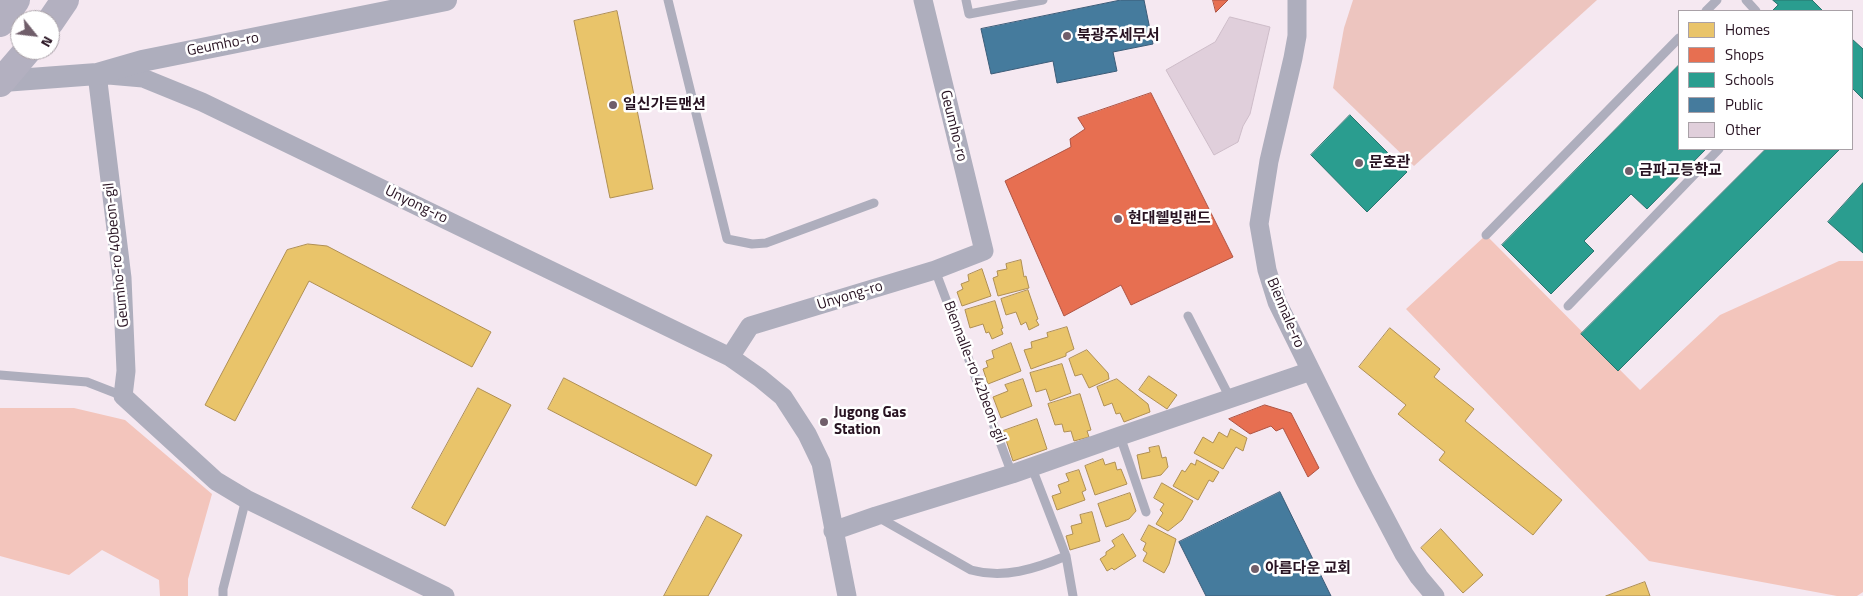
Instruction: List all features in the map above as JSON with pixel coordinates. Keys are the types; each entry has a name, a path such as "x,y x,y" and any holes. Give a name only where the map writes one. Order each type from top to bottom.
{"main road":[{"path":"0,23 16,0"},
{"path":"1,82 20,60"}],"street":[{"name":"Geumho-ro","path":"1,82 97,74 142,61 446,0"},
{"name":"Geumho-ro","path":"923,0 984,251"},
{"name":"Biennale-ro","path":"1297,0 1297,36 1263,194 1259,224 1268,270 1278,302 1311,371 1404,554 1419,577 1435,596"},
{"name":"Unyong-ro","path":"97,74 143,78 202,102 730,357 783,397 807,434 821,463 847,596"},
{"name":"Geumho-ro 40beon-gil","path":"97,74 122,278 126,371 123,396"},
{"name":"Unyong-ro","path":"730,357 750,326 935,270 984,251"},
{"path":"834,531 876,516 1032,468 1311,371"},
{"path":"123,396 216,481 246,499 446,596"}],"lane":[{"path":"668,0 727,239 752,244 766,243 874,203"},
{"path":"966,0 969,14 1043,0"},
{"path":"1707,10 1717,0"},
{"path":"1746,0 1755,10"},
{"path":"1486,235 1678,39"},
{"path":"1568,306 1718,150"},
{"name":"Biennalle-ro 42beon-gil","path":"935,270 1012,474"},
{"path":"1188,316 1230,398"},
{"path":"0,374 87,382 123,396"},
{"path":"1120,436 1146,512"},
{"path":"1032,468 1066,556 1073,596"},
{"path":"223,596 223,589 246,499"},
{"path":"876,516 971,570 978,572 1013,573 1035,568 1066,556"}],"shaded area":[{"path":"1353,0 1597,0 1414,166 1333,88 1344,28"},
{"path":"1486,235 1640,390 1720,315 1839,261 1863,261 1863,592 1857,596 1837,596 1649,561 1406,309"},
{"path":"0,408 74,408 125,420 212,494 188,579 188,596 160,596 159,580 102,550 69,575 0,556"}],"building: Homes":[{"name":"일신가든맨션","path":"617,11 653,189 610,198 574,21"},
{"path":"308,244 327,246 491,332 472,367 309,281 235,421 205,405 287,250"},
{"path":"1021,260 1024,277 1026,276 1029,288 998,296 993,278 998,276 997,271 1007,269 1006,264"},
{"path":"982,269 991,296 962,306 957,292 963,289 961,284 969,281 968,275"},
{"path":"1028,290 1039,325 1029,330 1026,322 1021,325 1016,312 1006,315 1001,299"},
{"path":"995,301 1003,334 992,339 989,332 986,333 983,324 970,328 965,310"},
{"path":"1067,327 1074,349 1066,353 1066,356 1031,369 1024,350 1032,348 1031,342 1048,337 1047,333"},
{"path":"1390,328 1440,369 1434,377 1474,409 1465,421 1562,500 1533,535 1439,460 1445,452 1398,414 1406,405 1359,367"},
{"path":"1011,343 1021,371 988,384 983,369 988,367 986,361 994,358 992,351"},
{"path":"1087,350 1108,373 1109,379 1089,388 1082,374 1075,376 1069,359"},
{"path":"1062,364 1071,393 1050,401 1046,389 1036,392 1030,373"},
{"path":"1149,376 1177,395 1167,409 1139,390"},
{"path":"564,378 712,455 696,486 548,409"},
{"path":"1023,379 1032,406 1001,418 993,397 1008,391 1005,385"},
{"path":"1117,379 1148,404 1150,412 1124,422 1120,413 1116,414 1112,403 1104,406 1097,387"},
{"path":"478,388 511,405 445,526 412,508"},
{"path":"1080,394 1091,430 1087,431 1089,437 1074,441 1071,431 1064,432 1062,424 1055,425 1048,404"},
{"path":"1037,419 1047,449 1013,461 1003,431"},
{"path":"1231,429 1247,438 1243,451 1236,447 1223,469 1194,453 1203,437 1213,443 1219,432 1227,437"},
{"path":"1159,446 1162,458 1166,457 1168,467 1161,475 1142,479 1137,455 1150,452 1149,448"},
{"path":"1103,459 1105,465 1115,462 1117,470 1121,469 1127,484 1095,495 1085,466"},
{"path":"1197,460 1219,472 1213,482 1209,480 1198,500 1173,486 1182,470 1185,472 1191,463 1195,465"},
{"path":"1079,470 1086,490 1082,492 1085,500 1057,510 1052,496 1061,493 1058,485 1069,481 1066,474"},
{"path":"1162,483 1193,501 1182,520 1168,531 1156,524 1163,513 1160,510 1164,504 1154,498"},
{"path":"1130,493 1136,511 1129,519 1106,527 1098,504"},
{"path":"1092,512 1100,541 1070,550 1066,536 1073,534 1071,526 1082,523 1080,515"},
{"path":"707,516 742,535 708,596 664,596"},
{"path":"1149,525 1176,539 1169,564 1164,573 1143,561 1147,553 1143,550 1146,543 1141,540"},
{"path":"1441,529 1483,575 1463,593 1421,548"},
{"path":"1123,534 1136,556 1114,570 1112,568 1107,571 1100,559 1115,546 1112,541"},
{"path":"1645,582 1650,596 1606,596"}],"building: Shops":[{"path":"1213,0 1228,0 1216,12"},
{"name":"현대웰빙랜드","path":"1151,93 1233,257 1131,305 1121,285 1064,316 1005,181 1071,147 1070,139 1085,129 1078,118"},
{"path":"1265,405 1291,413 1319,468 1308,477 1283,428 1276,431 1271,426 1250,434 1229,419"}],"building: Schools":[{"path":"1773,0 1812,0 1822,10 1773,10 1778,5"},
{"path":"1853,40 1863,49 1863,99 1853,89"},
{"name":"금파고등학교","path":"1678,66 1678,150 1705,150 1647,209 1631,194 1584,241 1594,251 1551,294 1502,245"},
{"name":"문호관","path":"1350,115 1407,172 1367,212 1311,155"},
{"path":"1765,150 1839,150 1618,371 1581,334"},
{"path":"1863,183 1863,253 1828,222"}],"building: Public":[{"name":"북광주세무서","path":"1121,0 1144,0 1153,44 1113,52 1117,71 1057,83 1053,61 991,74 981,29"},
{"name":"아름다운 교회","path":"1280,492 1331,596 1206,596 1179,542"}],"building: Other":[{"path":"1230,17 1270,27 1250,114 1243,126 1238,142 1214,155 1166,70 1215,42"}],"place":[{"name":"북광주세무서","path":"1067,36"},
{"name":"일신가든맨션","path":"613,105"},
{"name":"문호관","path":"1359,163"},
{"name":"금파고등학교","path":"1629,171"},
{"name":"현대웰빙랜드","path":"1118,219"},
{"name":"Jugong Gas Station","path":"824,422"},
{"name":"아름다운 교회","path":"1255,569"}]}
